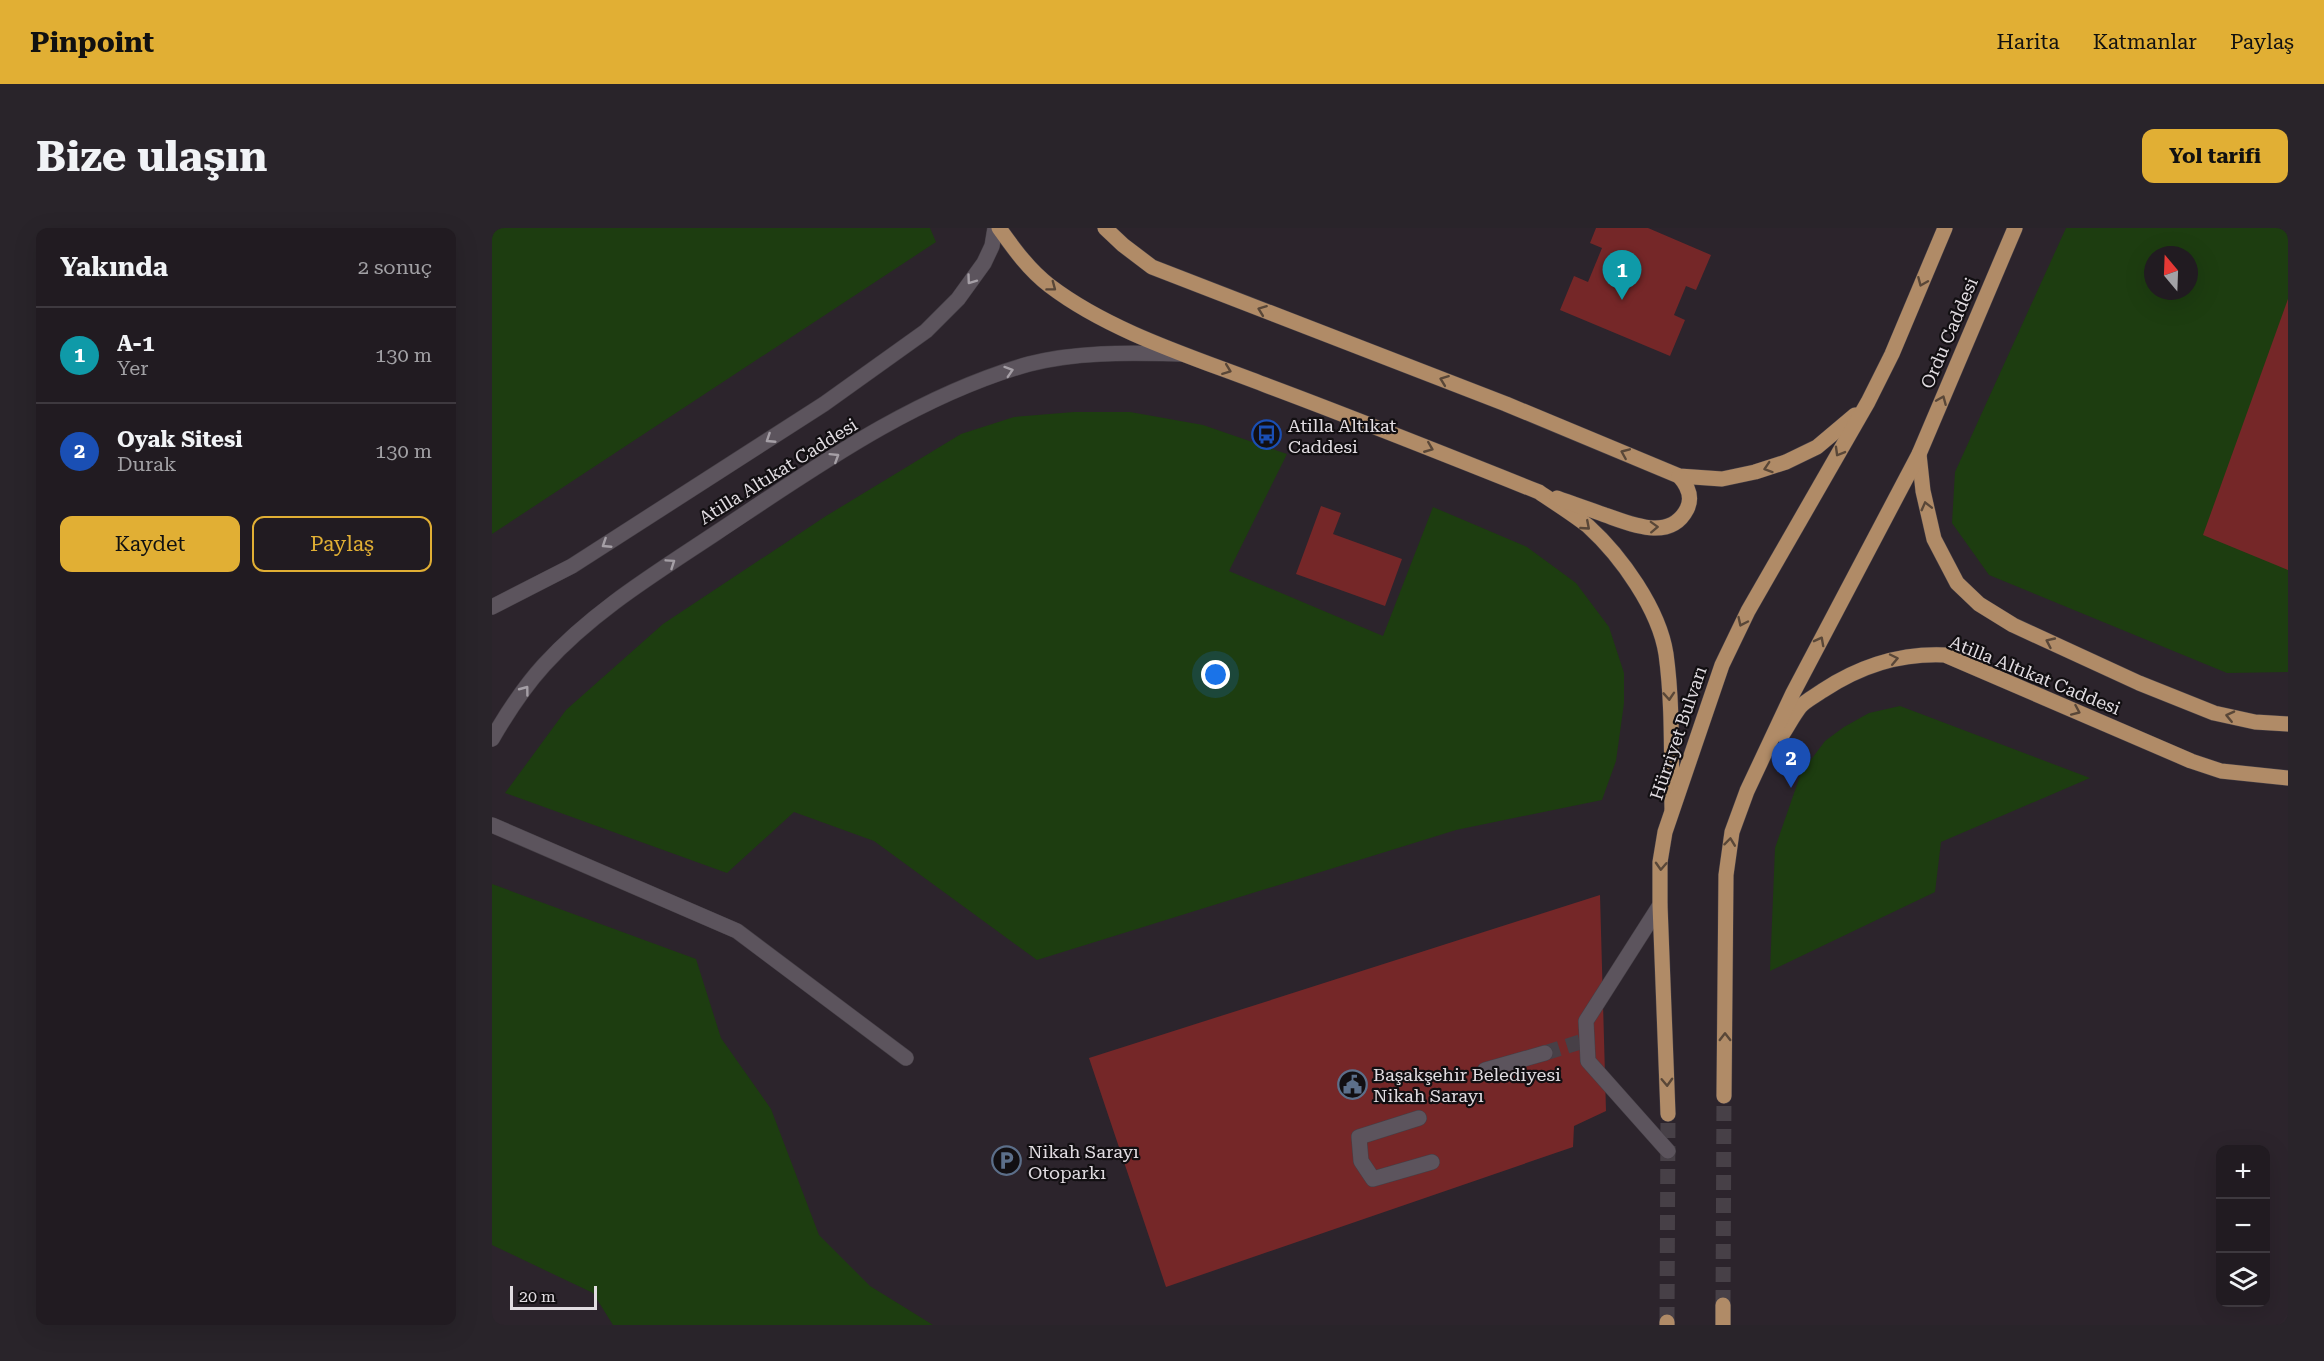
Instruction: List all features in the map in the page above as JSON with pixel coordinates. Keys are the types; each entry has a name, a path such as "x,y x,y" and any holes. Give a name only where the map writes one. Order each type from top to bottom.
{"main road":[{"name":"Atilla Altıkat Caddesi","path":"997,228 1024,262 1048,285 1078,306 1185,354 1539,492 1587,526 1618,559 1641,592 1658,625 1665,652 1670,715 1672,809"},
{"path":"1104,228 1152,267 1506,404 1679,476 1722,479 1786,462 1817,447 1835,434 1868,402 1893,354 1945,228"},
{"name":"Ordu Caddesi","path":"1919,454 2014,228"},
{"name":"Hürriyet Bulvarı","path":"1668,1114 1660,905 1660,862 1665,832 1722,665 1748,610 1868,402"},
{"name":"Atilla Altıkat Caddesi","path":"1919,454 1923,490 1934,540 1957,583 1979,604 2023,630 2139,683 2214,712 2255,722 2288,724"},
{"path":"1724,1095 1726,875 1732,832 1747,791 1793,693 1919,454"},
{"path":"1539,492 1641,528 1669,527 1679,521 1689,504 1689,493 1679,476"},
{"name":"Atilla Altıkat Caddesi","path":"1747,791 1801,705 1846,676 1863,668 1883,661 1923,654 1945,655 1983,670 2191,761 2221,771 2288,778"},
{"path":"1723,1305 1723,1325"}],"street":[{"name":"Atilla Altıkat Caddesi","path":"492,607 572,566 824,404 926,331 958,299 984,263 997,228"},
{"name":"Atilla Altıkat Caddesi","path":"492,739 505,716 544,665 582,629 636,586 750,511 912,411 974,382 1031,364 1116,353 1185,354"},
{"path":"492,825 737,931 906,1058"},
{"path":"1660,905 1586,1021 1583,1041 1588,1061 1668,1151"},
{"path":"1485,1070 1545,1053"},
{"path":"1419,1118 1359,1137 1361,1161 1373,1179 1432,1162"}],"green space":[{"path":"492,228 930,228 936,242 492,534"},
{"path":"2066,228 2288,228 2288,672 2227,673 1989,575 1952,523 1955,472"},
{"path":"1074,412 1130,412 1203,425 1287,454 1229,571 1383,636 1433,507 1527,547 1576,583 1609,627 1624,673 1624,703 1616,761 1602,800 1456,830 1037,960 874,841 794,812 727,873 505,793 566,710 663,624 826,516 961,434 1014,417"},
{"path":"1900,706 2090,778 1941,842 1935,892 1770,971 1775,848 1801,773 1825,741 1844,727 1869,713"},
{"path":"492,884 696,959 721,1038 771,1109 819,1235 870,1286 933,1325 613,1325 593,1293 492,1245"}],"building":[{"path":"1596,228 1648,228 1711,255 1696,290 1686,286 1674,315 1685,320 1670,356 1560,310 1574,276 1588,282 1602,248 1590,243"},
{"path":"2288,299 2288,570 2203,535"},
{"path":"1321,506 1341,513 1333,534 1402,559 1385,606 1296,574"},
{"name":"Başakşehir Belediyesi Nikah Sarayı","path":"1600,895 1606,1111 1574,1126 1573,1147 1166,1287 1089,1058"}],"tunnel":[{"path":"1545,1053 1580,1042"},
{"path":"1723,1305 1724,1096"},
{"path":"1667,1322 1668,1114"}],"place":[{"name":"A-1","path":"1622,300"},
{"name":"Atilla Altıkat Caddesi","path":"1267,435"},
{"name":"Oyak Sitesi","path":"1791,788"},
{"name":"Başakşehir Belediyesi Nikah Sarayı","path":"1352,1084"},
{"name":"Nikah Sarayı Otoparkı","path":"1007,1161"}]}
